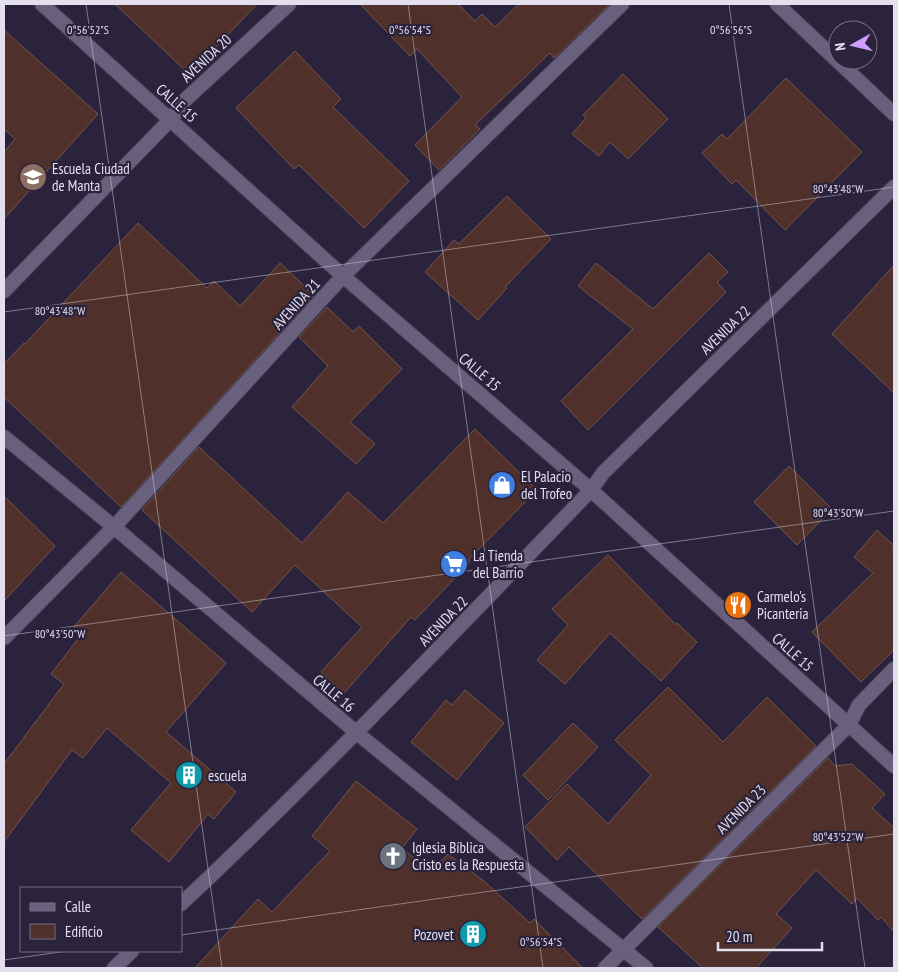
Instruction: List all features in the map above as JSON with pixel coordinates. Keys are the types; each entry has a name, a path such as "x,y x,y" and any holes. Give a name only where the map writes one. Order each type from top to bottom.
{"street":[{"name":"CALLE 15","path":"42,4 343,276 591,490 894,766"},
{"name":"AVENIDA 20","path":"4,290 171,119 184,101 288,4"},
{"name":"AVENIDA 21","path":"4,638 114,527 343,276 622,4"},
{"path":"777,4 894,114"},
{"name":"AVENIDA 22","path":"182,903 357,733 591,490 603,473 894,187"},
{"name":"CALLE 16","path":"4,437 114,527 357,733 646,968"},
{"name":"AVENIDA 23","path":"605,968 849,726 859,705 894,669"},
{"path":"114,968 131,952"}],"building":[{"path":"115,4 257,4 190,75"},
{"path":"360,4 458,4 475,21 482,14 495,27 519,4 610,4 554,58 550,53 475,125 480,129 439,170 415,145 462,97 417,49 410,56"},
{"name":"Escuela Ciudad de Manta","path":"4,30 98,114 4,219 4,152 15,139 4,129"},
{"path":"295,51 341,99 333,107 409,181 364,228 299,165 294,169 236,108"},
{"path":"623,74 668,119 628,159 610,142 599,156 572,134 586,118 583,115"},
{"path":"786,78 862,152 785,230 736,180 732,184 702,153 722,134 727,139"},
{"path":"507,196 551,239 505,287 507,288 478,320 425,272 454,240 459,244"},
{"path":"138,223 207,288 214,281 240,306 280,263 314,295 121,507 4,397 4,364"},
{"path":"709,253 728,272 717,282 726,292 588,430 561,401 633,329 578,286 596,263 653,309"},
{"path":"894,265 894,393 832,334"},
{"path":"327,307 353,332 359,326 402,369 350,422 375,444 356,464 292,407 328,366 299,337"},
{"path":"475,429 537,490 468,560 470,562 415,620 411,617 344,693 321,672 362,627 295,565 252,612 142,510 199,447 302,543 348,492 383,523"},
{"path":"789,466 832,509 797,545 754,502"},
{"path":"4,496 55,546 4,601"},
{"path":"877,530 894,546 894,650 861,682 812,632 873,573 854,557"},
{"path":"608,555 676,625 677,623 697,642 661,681 610,633 565,684 537,660 568,625 552,609"},
{"path":"121,572 226,663 166,732 236,792 214,819 208,814 169,862 131,830 171,783 107,728 83,758 72,750 4,842 4,764 64,684 51,674 82,634 74,627"},
{"path":"668,687 723,742 767,697 816,746 642,919 569,847 557,860 525,827 567,784 608,824 651,775 615,740"},
{"path":"465,690 504,723 457,780 411,742 446,700 452,705"},
{"path":"573,723 598,747 548,800 523,775"},
{"path":"828,758 835,766 852,764 885,794 872,808 894,828 894,932 881,917 878,920 857,898 852,904 816,870 776,914 792,928 756,968 703,968 658,927"},
{"path":"356,781 417,829 402,848 430,872 448,854 485,882 530,923 534,919 583,968 195,968 258,899 272,912 330,851 312,836"}],"place":[{"name":"Escuela Ciudad de Manta","path":"33,177"},
{"name":"El Palacio del Trofeo","path":"502,485"},
{"name":"La Tienda del Barrio","path":"454,564"},
{"name":"Carmelo's Picanteria","path":"738,605"},
{"name":"escuela","path":"189,775"},
{"name":"Iglesia Bíblica Cristo es la Respuesta","path":"393,856"},
{"name":"Pozovet","path":"473,934"}]}
